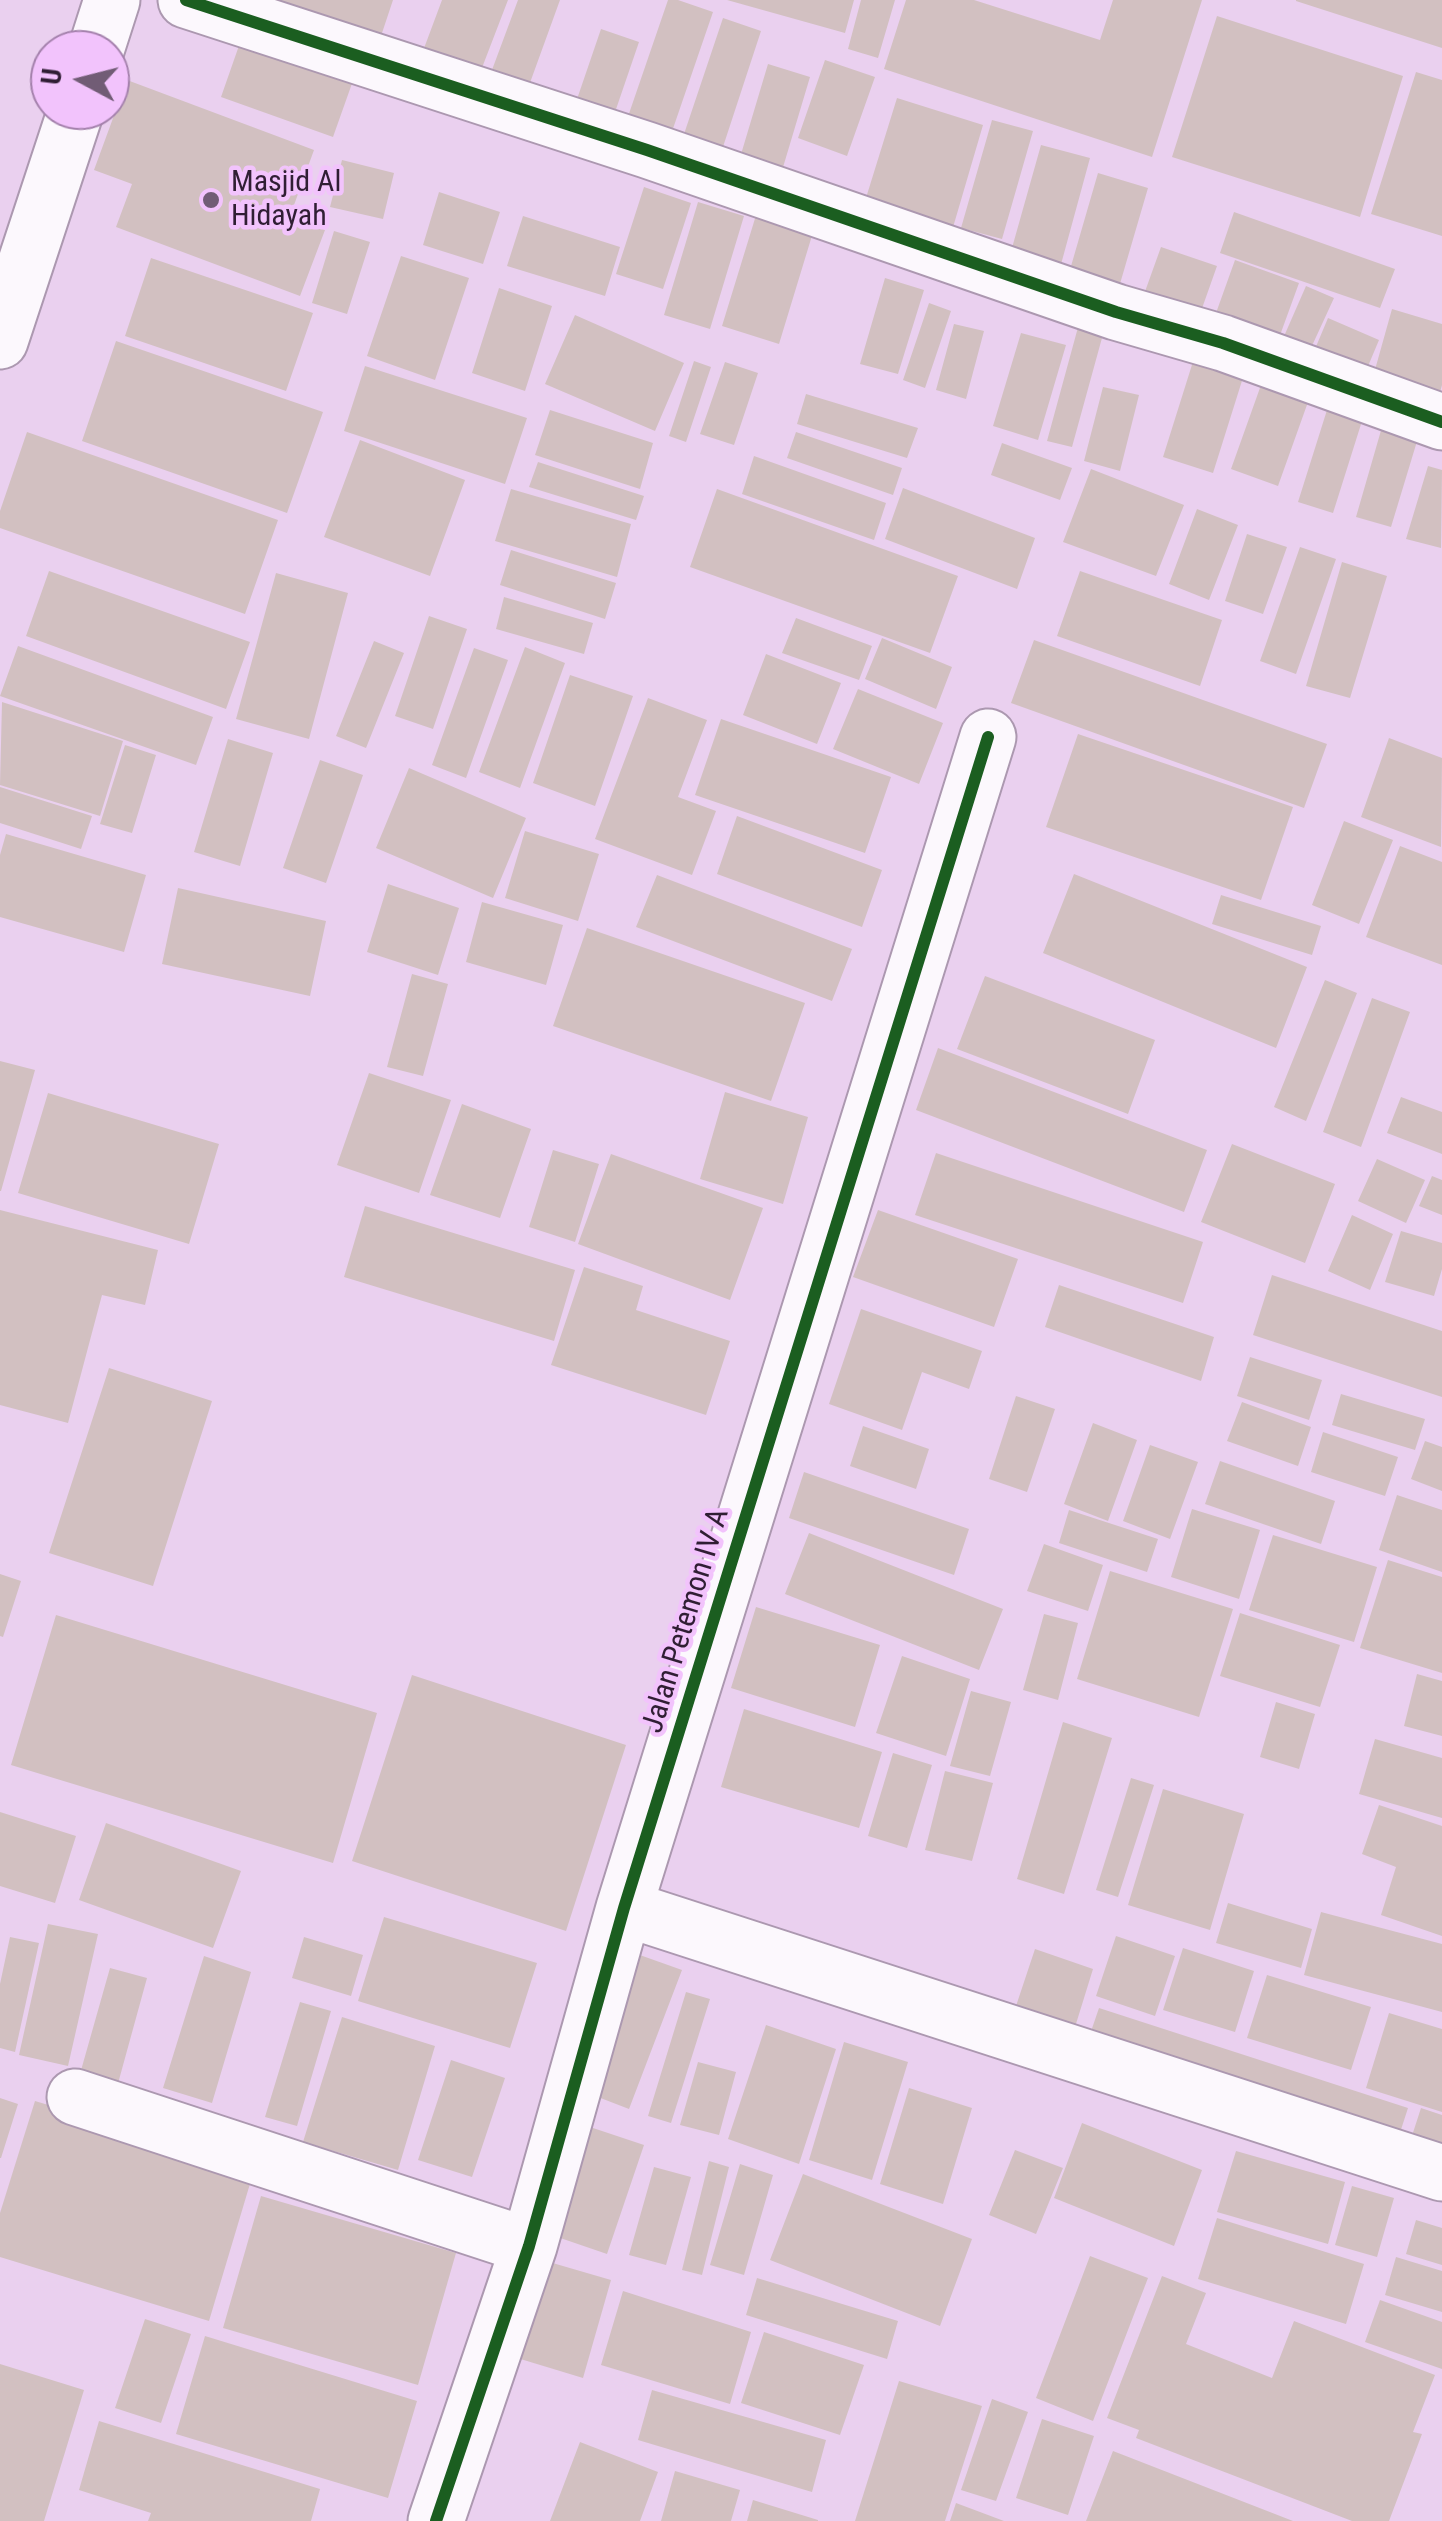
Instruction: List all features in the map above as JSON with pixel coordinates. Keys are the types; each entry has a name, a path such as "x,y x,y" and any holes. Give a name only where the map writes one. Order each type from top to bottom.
{"street":[{"path":"102,30 112,0"},
{"path":"186,0 647,150 1097,306 1223,343 1442,422"},
{"path":"0,341 69,130"},
{"name":"Jalan Petemon IV A","path":"436,2521 529,2246 624,1908 988,737"},
{"path":"624,1908 1442,2173"},
{"path":"75,2097 529,2246"}],"building":[{"path":"267,0 393,0 380,39"},
{"path":"442,0 508,0 480,73 423,51"},
{"path":"518,0 560,0 527,91 489,78"},
{"path":"668,0 713,12 666,149 622,134"},
{"path":"727,0 854,0 845,33"},
{"path":"861,0 895,0 878,58 848,49"},
{"path":"906,0 974,0 1100,40 1113,0 1202,0 1152,157 884,69"},
{"path":"1296,0 1442,0 1442,48 1296,1"},
{"path":"1217,16 1403,76 1360,217 1172,157"},
{"path":"723,18 761,31 720,156 681,143"},
{"path":"601,29 639,42 613,118 575,105"},
{"path":"242,37 355,75 333,137 221,97"},
{"path":"825,60 875,77 847,156 798,138"},
{"path":"768,64 810,77 781,174 739,161"},
{"path":"1416,72 1442,80 1442,236 1371,214"},
{"name":"Masjid Al Hidayah","path":"130,81 314,150 290,216 325,230 300,296 116,227 132,184 94,170 109,130 130,130"},
{"path":"897,98 983,125 949,241 861,214"},
{"path":"992,120 1033,131 1002,239 961,228"},
{"path":"1041,145 1090,158 1060,268 1010,255"},
{"path":"342,160 394,173 383,219 330,207"},
{"path":"1098,173 1148,188 1117,294 1067,280"},
{"path":"644,187 691,203 663,289 616,274"},
{"path":"439,192 500,212 483,264 423,245"},
{"path":"698,202 744,216 710,329 664,315"},
{"path":"757,212 814,229 779,344 722,326"},
{"path":"1234,212 1395,269 1380,308 1220,253"},
{"path":"523,216 620,247 605,296 507,266"},
{"path":"334,231 370,242 347,314 312,303"},
{"path":"1161,247 1217,266 1194,331 1138,311"},
{"path":"401,256 469,278 435,380 367,356"},
{"path":"151,258 313,313 286,391 125,336"},
{"path":"1235,260 1299,283 1275,349 1211,327"},
{"path":"885,278 924,290 898,374 860,364"},
{"path":"1306,286 1334,298 1305,361 1278,350"},
{"path":"499,288 552,306 525,391 472,373"},
{"path":"929,303 951,311 925,388 903,380"},
{"path":"1392,309 1442,324 1442,385 1437,403 1371,384"},
{"path":"575,315 684,363 655,431 545,384"},
{"path":"1328,318 1379,340 1366,371 1315,349"},
{"path":"1080,320 1105,327 1072,447 1047,441"},
{"path":"954,324 984,331 966,399 936,390"},
{"path":"1021,333 1066,345 1038,440 993,426"},
{"path":"116,341 323,412 287,513 82,441"},
{"path":"1196,352 1246,368 1213,473 1163,457"},
{"path":"694,361 711,367 686,442 669,436"},
{"path":"725,362 758,373 734,445 700,434"},
{"path":"365,366 527,418 505,484 344,431"},
{"path":"1266,371 1313,388 1278,486 1231,469"},
{"path":"1103,387 1139,395 1120,471 1084,461"},
{"path":"806,394 918,428 907,458 797,424"},
{"path":"550,410 653,443 640,489 535,455"},
{"path":"1327,410 1362,421 1333,513 1298,502"},
{"path":"1382,427 1418,438 1391,527 1356,517"},
{"path":"27,432 278,520 245,614 0,528 0,511"},
{"path":"796,432 902,468 893,495 787,458"},
{"path":"360,440 465,480 430,576 324,537"},
{"path":"1002,443 1072,468 1060,500 991,475"},
{"path":"754,456 886,503 874,540 742,494"},
{"path":"538,462 644,496 636,520 529,487"},
{"path":"1428,466 1442,470 1441,548 1406,539"},
{"path":"1091,469 1184,505 1156,576 1063,542"},
{"path":"903,488 1035,538 1017,589 885,539"},
{"path":"511,489 631,524 617,577 495,541"},
{"path":"717,489 958,576 930,653 690,567"},
{"path":"1197,509 1238,525 1209,600 1169,584"},
{"path":"1247,534 1287,547 1263,614 1225,601"},
{"path":"1300,547 1336,559 1296,674 1260,661"},
{"path":"511,550 616,583 605,619 500,585"},
{"path":"1342,562 1387,576 1350,698 1306,686"},
{"path":"49,571 250,642 226,709 26,636"},
{"path":"1080,571 1222,620 1200,686 1057,636"},
{"path":"276,573 348,593 309,739 236,719"},
{"path":"504,597 593,623 584,654 496,629"},
{"path":"429,616 467,629 433,729 395,716"},
{"path":"796,618 872,646 859,680 782,653"},
{"path":"882,638 952,667 936,709 865,679"},
{"path":"1034,640 1327,744 1304,808 1011,703"},
{"path":"374,641 404,653 366,748 336,736"},
{"path":"18,646 213,717 196,765 0,696"},
{"path":"525,647 565,663 520,788 479,772"},
{"path":"474,648 508,660 466,778 432,765"},
{"path":"766,654 841,683 817,744 743,715"},
{"path":"570,675 633,696 595,806 533,783"},
{"path":"858,689 943,723 919,784 833,749"},
{"path":"648,698 707,720 678,797 716,811 692,875 595,839"},
{"path":"2,702 123,741 100,816 0,785"},
{"path":"721,719 891,777 865,853 695,795"},
{"path":"1078,734 1293,807 1261,900 1046,827"},
{"path":"1389,738 1442,758 1441,847 1361,817"},
{"path":"228,739 273,753 240,866 194,852"},
{"path":"125,745 156,755 132,833 100,824"},
{"path":"320,760 363,775 326,883 283,868"},
{"path":"409,768 526,818 493,898 376,848"},
{"path":"0,787 92,816 81,849 0,823"},
{"path":"737,816 882,870 862,927 717,874"},
{"path":"1344,821 1393,840 1359,924 1312,905"},
{"path":"525,831 599,854 578,921 505,898"},
{"path":"6,834 146,875 124,952 0,917 0,855"},
{"path":"1400,846 1442,862 1442,965 1366,937"},
{"path":"1074,874 1307,967 1276,1048 1043,953"},
{"path":"657,875 852,949 832,1001 636,927"},
{"path":"388,884 459,908 438,975 367,952"},
{"path":"178,888 326,921 310,996 162,964"},
{"path":"1221,895 1321,926 1312,955 1212,924"},
{"path":"482,902 563,925 546,985 466,962"},
{"path":"587,928 805,1003 771,1101 553,1026"},
{"path":"412,974 448,984 423,1076 387,1067"},
{"path":"985,976 1155,1040 1128,1114 957,1049"},
{"path":"1325,980 1357,993 1306,1121 1274,1107"},
{"path":"1372,998 1410,1012 1361,1147 1323,1132"},
{"path":"938,1048 1207,1150 1184,1212 916,1110"},
{"path":"0,1061 35,1070 1,1191 0,1191"},
{"path":"369,1073 451,1100 419,1193 337,1165"},
{"path":"725,1092 808,1117 783,1204 700,1179"},
{"path":"48,1093 219,1144 189,1244 18,1193"},
{"path":"1401,1097 1442,1112 1442,1154 1387,1133"},
{"path":"462,1104 531,1129 500,1218 430,1195"},
{"path":"1232,1144 1335,1184 1305,1263 1201,1222"},
{"path":"553,1150 599,1164 575,1242 529,1227"},
{"path":"936,1153 1203,1242 1183,1303 915,1215"},
{"path":"611,1154 763,1208 730,1300 578,1244"},
{"path":"1377,1159 1425,1180 1406,1223 1358,1201"},
{"path":"1432,1176 1442,1180 1442,1215 1419,1206"},
{"path":"365,1206 575,1270 554,1341 344,1277"},
{"path":"0,1210 158,1250 145,1305 102,1295 68,1423 0,1405"},
{"path":"878,1210 1018,1259 994,1327 853,1277"},
{"path":"1352,1215 1393,1234 1370,1290 1328,1271"},
{"path":"1401,1231 1442,1243 1442,1269 1434,1296 1385,1282"},
{"path":"584,1267 643,1286 636,1310 730,1341 706,1415 551,1365"},
{"path":"1272,1275 1442,1331 1442,1397 1253,1335"},
{"path":"1059,1285 1214,1337 1201,1381 1045,1327"},
{"path":"861,1309 982,1351 969,1389 922,1372 902,1430 829,1404"},
{"path":"1250,1357 1322,1380 1309,1420 1237,1396"},
{"path":"109,1368 212,1401 153,1586 49,1553"},
{"path":"1341,1394 1425,1419 1415,1450 1332,1425"},
{"path":"1016,1396 1055,1409 1027,1492 989,1479"},
{"path":"1242,1402 1311,1427 1298,1466 1227,1441"},
{"path":"1093,1423 1137,1440 1108,1521 1064,1504"},
{"path":"863,1426 929,1449 916,1489 850,1466"},
{"path":"1323,1432 1398,1457 1385,1496 1311,1472"},
{"path":"1425,1441 1442,1447 1442,1491 1411,1479"},
{"path":"1150,1445 1198,1462 1170,1539 1123,1521"},
{"path":"1220,1461 1335,1501 1321,1544 1205,1504"},
{"path":"804,1472 969,1529 954,1575 789,1518"},
{"path":"1397,1495 1442,1510 1442,1572 1379,1550"},
{"path":"1192,1509 1260,1530 1239,1599 1171,1577"},
{"path":"1069,1510 1158,1539 1147,1572 1059,1543"},
{"path":"809,1533 1003,1609 979,1670 785,1594"},
{"path":"1273,1535 1377,1567 1354,1642 1249,1610"},
{"path":"1044,1544 1103,1565 1088,1611 1027,1591"},
{"path":"1388,1560 1442,1577 1442,1673 1360,1648"},
{"path":"1110,1571 1233,1609 1199,1717 1077,1679"},
{"path":"0,1574 21,1581 3,1637 0,1636"},
{"path":"756,1607 880,1645 855,1727 731,1688"},
{"path":"1240,1613 1340,1645 1320,1707 1220,1676"},
{"path":"1044,1614 1078,1623 1058,1700 1023,1690"},
{"path":"56,1615 377,1713 333,1863 11,1765"},
{"path":"902,1656 970,1679 946,1756 876,1733"},
{"path":"1417,1674 1442,1681 1442,1736 1404,1726"},
{"path":"412,1675 626,1745 566,1931 352,1861"},
{"path":"971,1691 1011,1702 990,1776 950,1766"},
{"path":"1276,1702 1315,1714 1299,1769 1260,1757"},
{"path":"744,1709 882,1752 859,1828 721,1787"},
{"path":"1063,1722 1112,1738 1064,1894 1017,1879"},
{"path":"1375,1739 1442,1758 1442,1818 1359,1794"},
{"path":"893,1753 932,1765 907,1848 868,1836"},
{"path":"945,1771 993,1783 972,1861 925,1850"},
{"path":"1131,1778 1154,1785 1118,1897 1096,1890"},
{"path":"1163,1789 1244,1814 1210,1930 1128,1905"},
{"path":"1379,1805 1442,1826 1442,1936 1381,1915 1396,1867 1362,1854"},
{"path":"0,1812 76,1836 55,1903 0,1886"},
{"path":"106,1823 241,1871 213,1948 79,1900"},
{"path":"1228,1903 1312,1929 1301,1968 1216,1943"},
{"path":"1321,1912 1442,1944 1442,2012 1304,1975"},
{"path":"384,1917 537,1963 510,2048 358,2001"},
{"path":"48,1924 98,1934 68,2066 19,2055"},
{"path":"1116,1936 1175,1956 1155,2016 1096,1996"},
{"path":"10,1937 39,1943 15,2052 0,2048 0,1984"},
{"path":"304,1937 363,1955 351,1996 292,1978"},
{"path":"1183,1948 1254,1971 1235,2032 1163,2010"},
{"path":"1035,1949 1093,1969 1071,2040 1011,2021"},
{"path":"637,1954 682,1970 629,2109 585,2092"},
{"path":"204,1956 251,1972 212,2103 163,2088"},
{"path":"110,1968 147,1978 114,2098 76,2088"},
{"path":"1267,1975 1371,2007 1351,2070 1247,2038"},
{"path":"686,1992 710,1999 671,2123 648,2116"},
{"path":"300,2002 331,2011 297,2126 265,2117"},
{"path":"1099,2008 1408,2108 1396,2145 1086,2046"},
{"path":"1389,2013 1442,2029 1442,2112 1366,2088"},
{"path":"342,2017 435,2046 398,2170 303,2142"},
{"path":"766,2025 836,2049 799,2164 728,2139"},
{"path":"844,2042 908,2062 872,2180 809,2160"},
{"path":"451,2060 505,2078 472,2177 418,2160"},
{"path":"698,2062 736,2072 719,2135 680,2125"},
{"path":"909,2088 972,2108 943,2204 880,2184"},
{"path":"0,2098 18,2104 1,2158 0,2158"},
{"path":"35,2101 255,2167 209,2321 0,2257 0,2213"},
{"path":"1421,2108 1442,2115 1442,2156 1409,2145"},
{"path":"572,2121 644,2145 607,2254 534,2229"},
{"path":"1082,2123 1202,2170 1174,2246 1054,2198"},
{"path":"1015,2150 1063,2168 1036,2234 989,2215"},
{"path":"1236,2151 1345,2182 1328,2244 1217,2212"},
{"path":"709,2161 729,2167 702,2275 682,2270"},
{"path":"740,2164 773,2175 744,2275 710,2265"},
{"path":"654,2167 691,2177 666,2265 629,2255"},
{"path":"803,2174 972,2239 940,2326 770,2260"},
{"path":"1352,2186 1394,2198 1377,2257 1335,2245"},
{"path":"261,2196 456,2253 418,2385 223,2328"},
{"path":"1217,2218 1364,2264 1346,2324 1198,2279"},
{"path":"1416,2220 1442,2228 1442,2265 1406,2254"},
{"path":"1090,2256 1148,2278 1093,2421 1036,2398"},
{"path":"532,2257 611,2280 583,2378 504,2354"},
{"path":"1396,2257 1442,2271 1442,2312 1385,2295"},
{"path":"1162,2276 1206,2293 1186,2344 1272,2378 1294,2321 1435,2375 1413,2432 1422,2434 1389,2521 1352,2521 1136,2438 1139,2430 1107,2418"},
{"path":"757,2278 898,2321 887,2359 746,2315"},
{"path":"623,2291 751,2332 730,2404 601,2365"},
{"path":"1380,2300 1442,2322 1442,2369 1365,2342"},
{"path":"145,2319 191,2334 161,2423 115,2408"},
{"path":"764,2332 864,2365 840,2435 741,2403"},
{"path":"205,2336 417,2401 388,2498 176,2434"},
{"path":"0,2364 84,2390 44,2521 0,2521"},
{"path":"899,2381 982,2406 945,2521 855,2521"},
{"path":"652,2390 826,2440 812,2492 638,2440"},
{"path":"992,2399 1028,2412 996,2501 961,2490"},
{"path":"1042,2419 1094,2436 1068,2515 1016,2498"},
{"path":"99,2421 320,2489 311,2521 148,2521 151,2513 79,2490"},
{"path":"580,2442 658,2472 640,2521 550,2521"},
{"path":"1113,2451 1293,2521 1086,2521"},
{"path":"675,2471 740,2490 731,2521 661,2521"},
{"path":"753,2500 818,2520 818,2521 747,2521"},
{"path":"956,2503 1004,2521 950,2521"}],"cycle path":[{"path":"186,0 647,150 1116,312 1223,343 1442,422"},
{"path":"436,2521 529,2246 624,1908 988,737"}],"place":[{"name":"Masjid Al Hidayah","path":"211,200"}]}
